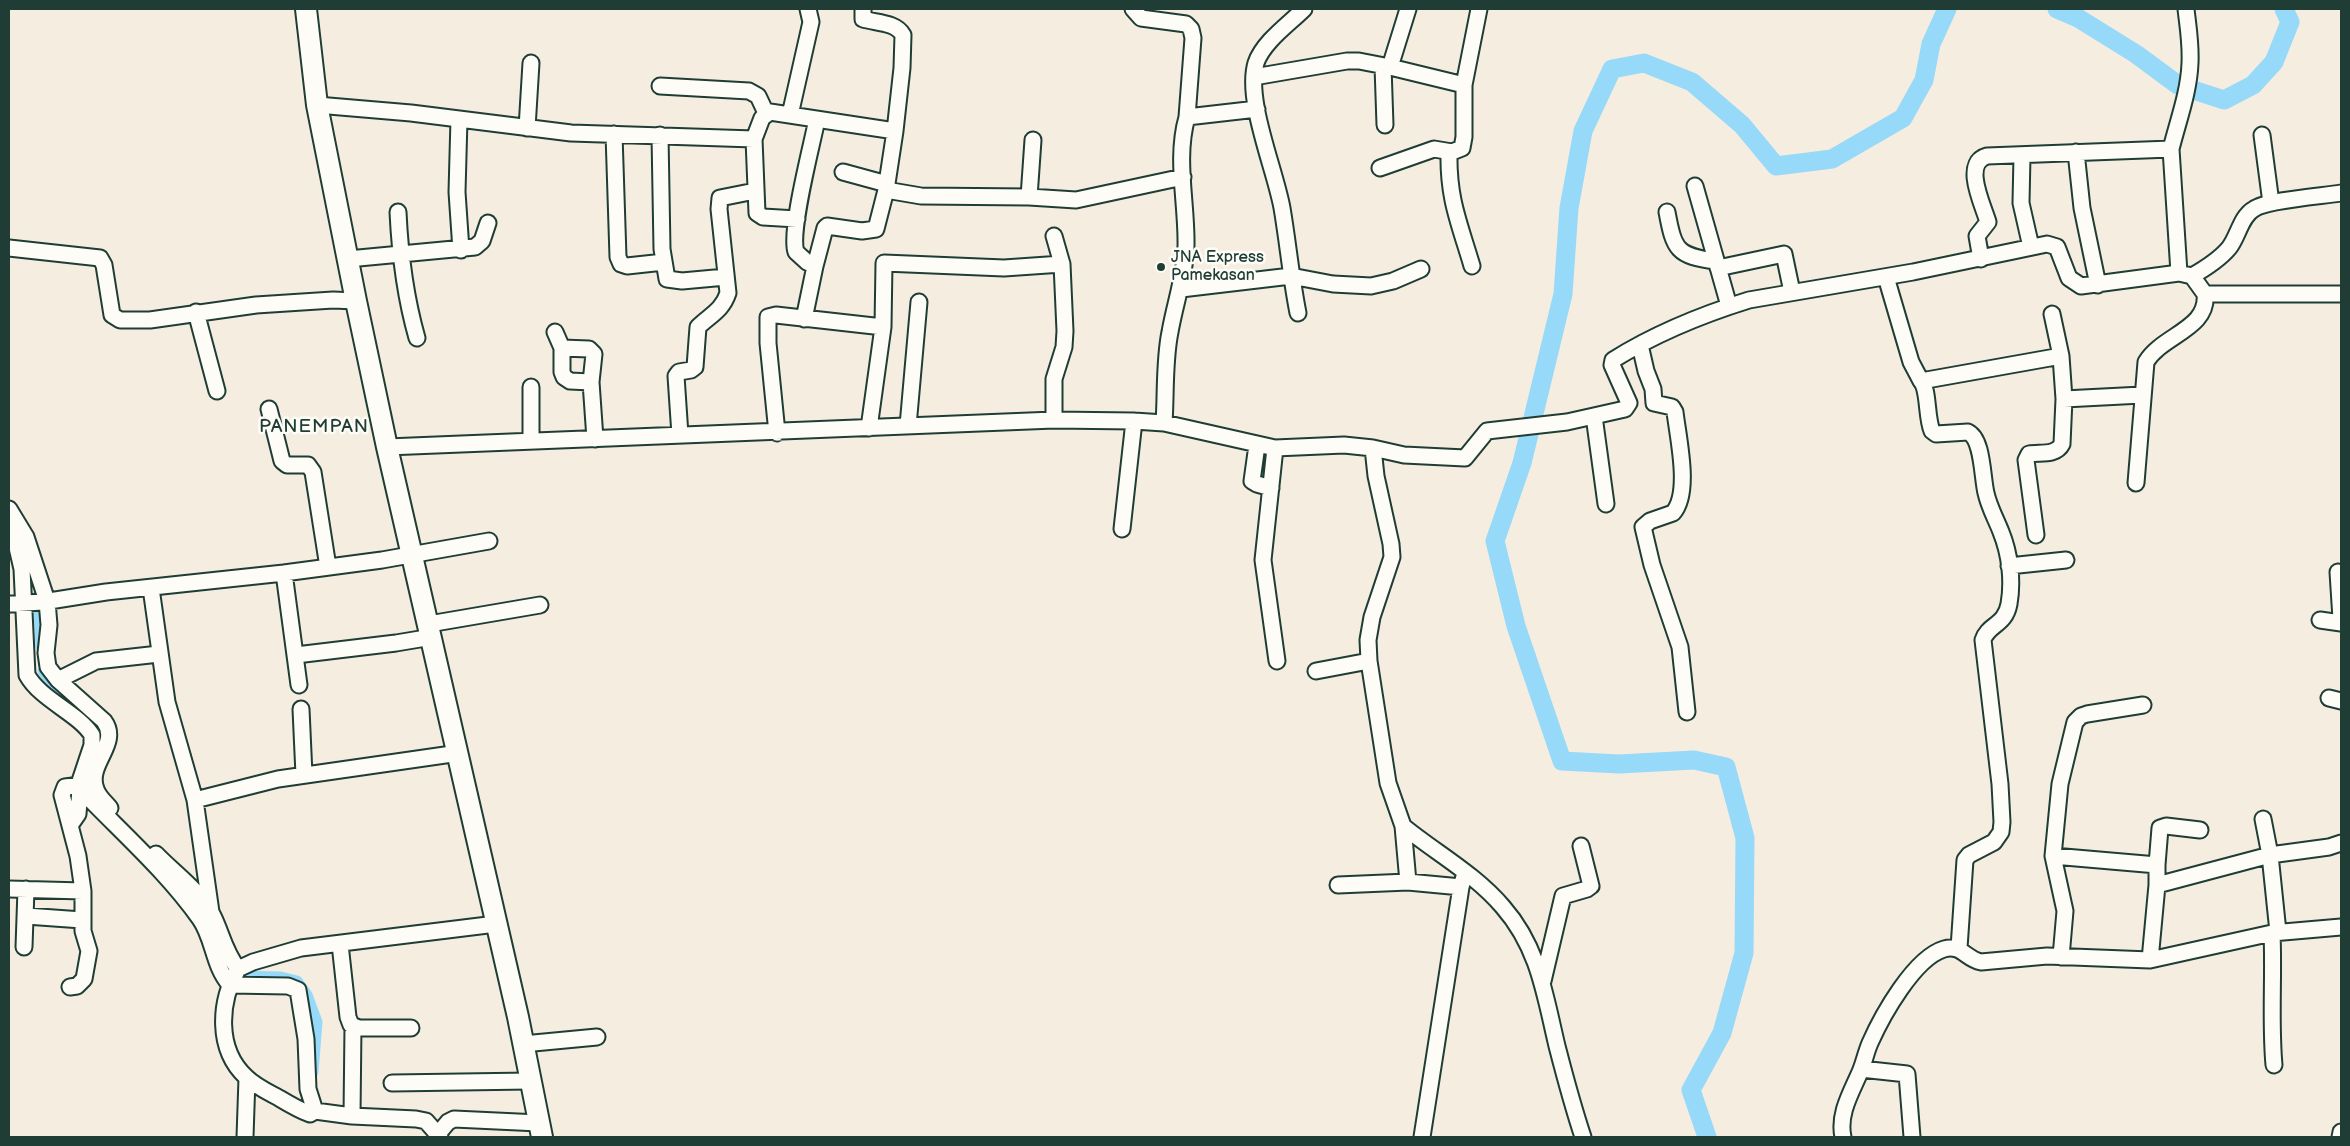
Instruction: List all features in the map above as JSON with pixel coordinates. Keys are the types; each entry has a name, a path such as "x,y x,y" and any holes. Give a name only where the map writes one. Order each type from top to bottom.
{"main road":[{"path":"306,9 317,105 356,300 387,448 459,753 540,1130"}],"street":[{"path":"790,115 811,22 808,9"},
{"path":"804,318 826,226 831,225 862,231 876,229 887,187 902,68 903,35 896,28 887,24 862,19 863,9"},
{"path":"1133,9 1141,18 1186,24 1193,38 1188,117 1182,143 1186,244 1181,289 1169,334 1164,424"},
{"path":"1298,313 1282,208 1257,110 1254,78 1261,53 1304,9"},
{"path":"1385,125 1387,67 1408,9"},
{"path":"1380,168 1434,149 1449,152 1460,150 1463,145 1464,85 1479,9"},
{"path":"2136,483 2142,395 2145,369 2150,356 2202,316 2206,302 2205,294 2186,274 2171,149 2188,86 2190,40 2186,9"},
{"path":"1254,78 1347,61 1359,61 1464,85"},
{"path":"527,128 531,63"},
{"path":"660,86 749,91 758,96 766,113"},
{"path":"317,105 460,118 571,133 754,139"},
{"path":"1188,117 1257,110"},
{"path":"766,113 895,130"},
{"path":"766,113 762,118 757,138 754,139 756,210 759,216 797,220"},
{"path":"460,118 456,192 461,250"},
{"path":"815,266 807,262 795,249 797,220 817,119"},
{"path":"614,134 620,261 627,266 664,262"},
{"path":"660,135 666,277 669,281 726,277"},
{"path":"2262,135 2270,203"},
{"path":"1029,197 1033,140"},
{"path":"1981,259 1977,236 1988,222 1975,177 1975,167 1979,160 1987,156 2171,149"},
{"path":"1449,152 1448,180 1452,200 1472,266"},
{"path":"2076,152 2082,208 2098,285"},
{"path":"2022,156 2022,203 2031,248"},
{"path":"843,172 921,196 1029,197 1076,200 1182,177"},
{"path":"1695,186 1729,306"},
{"path":"680,435 676,376 679,372 691,370 694,367 697,329 717,313 725,302 728,293 719,209 720,198 726,195 755,191"},
{"path":"387,448 531,440 777,433 1054,420 1134,421 1164,424 1275,448 1344,445 1373,448 1404,455 1464,458 1471,453 1484,432 1554,424 1594,416 1628,406 1628,400 1612,362 1640,345 1729,306 1749,300 1886,277 2053,244 2057,247 2072,282 2081,286 2186,274 2223,255 2236,239 2251,210 2270,203 2341,193"},
{"path":"398,212 400,253 409,307 417,338"},
{"path":"1667,212 1672,235 1680,250 1692,258 1717,264 1784,254 1792,292"},
{"path":"348,259 400,253 461,250 479,245 488,223"},
{"path":"1054,236 1062,264 1065,341 1054,379 1054,420"},
{"path":"9,248 100,258 104,265 112,315 117,319 150,320 256,305 356,300"},
{"path":"869,428 883,327 883,265 885,262 1004,268 1062,264"},
{"path":"1181,289 1291,276 1333,284 1371,286 1393,281 1421,268"},
{"path":"1886,277 1911,362 1925,387 1926,414 1932,431 1936,434 1964,431 1972,434 1976,440 1986,492 2004,542 2009,566 2011,589 2006,615 2000,623 1986,633 1983,640 2000,784 2001,832 1994,842 1970,855 1965,860 1959,948"},
{"path":"2205,294 2341,294"},
{"path":"908,426 919,302"},
{"path":"196,312 217,391"},
{"path":"2036,535 2026,460 2030,454 2052,452 2060,448 2064,438 2061,356 2052,314"},
{"path":"777,433 767,319 772,315 883,327"},
{"path":"555,332 562,348 564,377 570,381 591,382"},
{"path":"1640,345 1653,389 1654,404 1670,406 1675,410 1682,479 1679,502 1673,513 1647,522 1644,531 1652,564 1680,647 1687,712"},
{"path":"562,348 589,349 593,352 595,358 591,382 595,439"},
{"path":"1921,381 2061,356"},
{"path":"531,387 531,440"},
{"path":"2064,399 2142,395"},
{"path":"269,409 282,461 287,465 308,465 313,472 328,567"},
{"path":"1594,416 1606,504"},
{"path":"1122,529 1134,421"},
{"path":"1258,445 1252,481 1271,488"},
{"path":"1275,448 1264,560 1276,661"},
{"path":"1373,448 1376,476 1391,544 1392,557 1372,617 1368,640 1369,661 1388,783 1403,826 1408,882"},
{"path":"9,509 26,537 36,602 27,675 36,687 84,726 92,735 86,785 78,814 71,824 83,891 82,920 89,951 82,983 70,987"},
{"path":"9,527 36,602 49,625 47,661 50,672 104,720 108,728 109,739 86,785"},
{"path":"9,604 284,573 489,541"},
{"path":"2009,566 2066,560"},
{"path":"2338,572 2341,619"},
{"path":"284,573 299,685"},
{"path":"151,588 167,702 195,800 212,913 234,977 224,1013 224,1038 231,1056 247,1078 299,1110 310,1114 315,1111 352,1110 426,1121 441,1132 450,1121 457,1119 540,1130"},
{"path":"296,655 388,644 430,630 540,605"},
{"path":"2320,620 2341,623"},
{"path":"58,680 96,661 160,654"},
{"path":"1316,670 1369,661"},
{"path":"2061,957 2064,911 2053,856 2060,784 2075,720 2087,714 2143,705"},
{"path":"301,709 304,775"},
{"path":"195,800 278,779 459,753"},
{"path":"86,785 190,887 212,913"},
{"path":"86,785 199,918 210,939 220,971 234,977 288,986 298,990 306,1039 308,1089 315,1111"},
{"path":"2263,819 2270,855 2275,932 2271,1031 2274,1065"},
{"path":"1403,826 1465,873 1503,907 1522,931 1543,981 1561,1062 1583,1137"},
{"path":"2150,960 2160,828 2166,826 2200,830"},
{"path":"2157,885 2270,855 2328,847 2341,843"},
{"path":"1543,981 1561,899 1566,894 1588,889 1591,886 1581,846"},
{"path":"2053,856 2157,866"},
{"path":"1422,1137 1461,887 1465,873"},
{"path":"1338,884 1408,882 1461,887"},
{"path":"9,889 83,891"},
{"path":"24,947 26,889"},
{"path":"26,916 82,920"},
{"path":"234,977 289,950 496,924"},
{"path":"1843,1137 1841,1126 1845,1107 1869,1045 1879,1025 1908,980 1937,952 1946,948 1959,948 1973,959 1981,962 2061,957 2150,960 2275,932 2341,927"},
{"path":"340,944 348,1017 352,1026 352,1110"},
{"path":"352,1026 359,1028 411,1028"},
{"path":"523,1044 597,1037"},
{"path":"1861,1069 1902,1073 1908,1076 1912,1137"},
{"path":"245,1137 247,1078"},
{"path":"392,1083 530,1081"},
{"path":"2340,1137 2341,1132"}],"waterway":[{"path":"1707,1137 1691,1090 1722,1033 1744,953 1745,838 1726,767 1694,760 1619,764 1562,761 1516,626 1495,541 1522,463 1563,294 1569,208 1583,131 1612,69 1644,63 1692,82 1742,125 1776,166 1832,159 1903,118 1924,80 1931,44 1947,9"},
{"path":"2057,9 2078,18 2136,54 2178,85 2224,100 2253,85 2274,62 2290,22 2284,9"},
{"path":"38,595 41,646"},
{"path":"43,671 56,691 97,724 98,744"},
{"path":"228,972 237,976 281,977 297,981 307,995 317,1022 313,1072"}],"place":[{"name":"JNA Express Pamekasan","path":"1161,267"}],"district":[{"name":"PANEMPAN","path":"314,427"}]}
